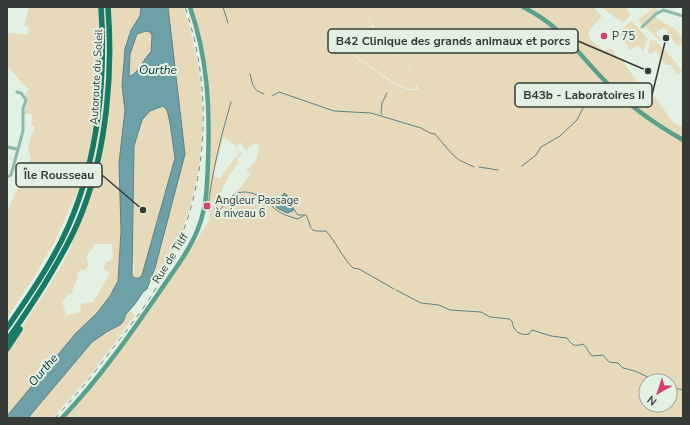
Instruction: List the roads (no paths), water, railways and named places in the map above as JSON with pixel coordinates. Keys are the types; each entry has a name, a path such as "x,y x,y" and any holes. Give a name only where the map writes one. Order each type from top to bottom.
{"highway":[{"name":"Autoroute du Soleil","path":"7,328 57,249 70,222 85,181 92,152 98,110 101,60 101,7"},
{"name":"Autoroute du Soleil","path":"7,340 22,320 65,250 84,207 92,183 98,159 105,110 109,60 108,7"},
{"path":"7,349 21,328 22,320"}],"main road":[{"name":"Rue de Tilff","path":"62,418 92,383 142,317 186,252 199,226 206,198 209,106 204,62 190,7"},
{"path":"523,7 539,16 561,32 606,82 628,103 652,121 683,140"}],"street":[{"path":"642,27 656,14 663,10 683,16"},
{"path":"7,177 11,175 23,131 23,109 26,100 21,93 17,92"},
{"path":"7,147 18,149"}],"water":[{"name":"Ourthe","path":"141,7 168,7 185,154 155,268 147,289 126,314 123,322 92,342 28,418 7,418 7,416 76,333 97,313 110,296 118,281 121,231 119,163 125,110 122,86 125,49 131,30 140,16","holes":["146,31 150,32 152,35 151,52 145,58 139,69 129,77 130,54 137,34","163,106 167,110 175,158 142,275 139,278 134,278 132,275 134,146 142,120 150,111"]},
{"path":"284,193 291,200 293,205 293,211 287,213 276,206"}],"waterway":[{"path":"223,7 228,23"},
{"path":"250,74 255,89 264,94"},
{"path":"522,166 536,155 541,147 560,136 577,120 585,104 602,89"},
{"path":"272,96 279,92 334,111 371,113 421,128 435,134 459,160 474,167"},
{"path":"382,115 382,103 387,93"},
{"path":"208,208 217,154 231,102"},
{"path":"479,167 498,170"},
{"path":"215,209 219,210 230,198 244,192 249,192 268,201"},
{"path":"269,203 279,212 286,215 298,219 303,216"},
{"path":"293,208 298,215 306,215 313,230 326,231 353,268 359,269 394,289"},
{"path":"396,290 421,303 439,305 450,310 481,312 490,317 509,319 512,321 515,330 523,334 529,334 532,330 551,336 567,338 574,345 583,344 592,356 603,355 609,362 618,363 623,368 639,373"},
{"path":"678,389 683,390"}],"railway":[{"path":"55,418 92,375 152,295 178,245 190,212 198,178 202,144 203,109 201,75 195,40 185,7"}],"place":[{"name":"P 75","path":"604,36"},
{"name":"B43b - Laboratoires II","path":"666,38"},
{"name":"B42 Clinique des grands animaux et porcs","path":"648,71"},
{"name":"Angleur Passage à niveau 6","path":"207,206"},
{"name":"Île Rousseau","path":"143,210"}]}
